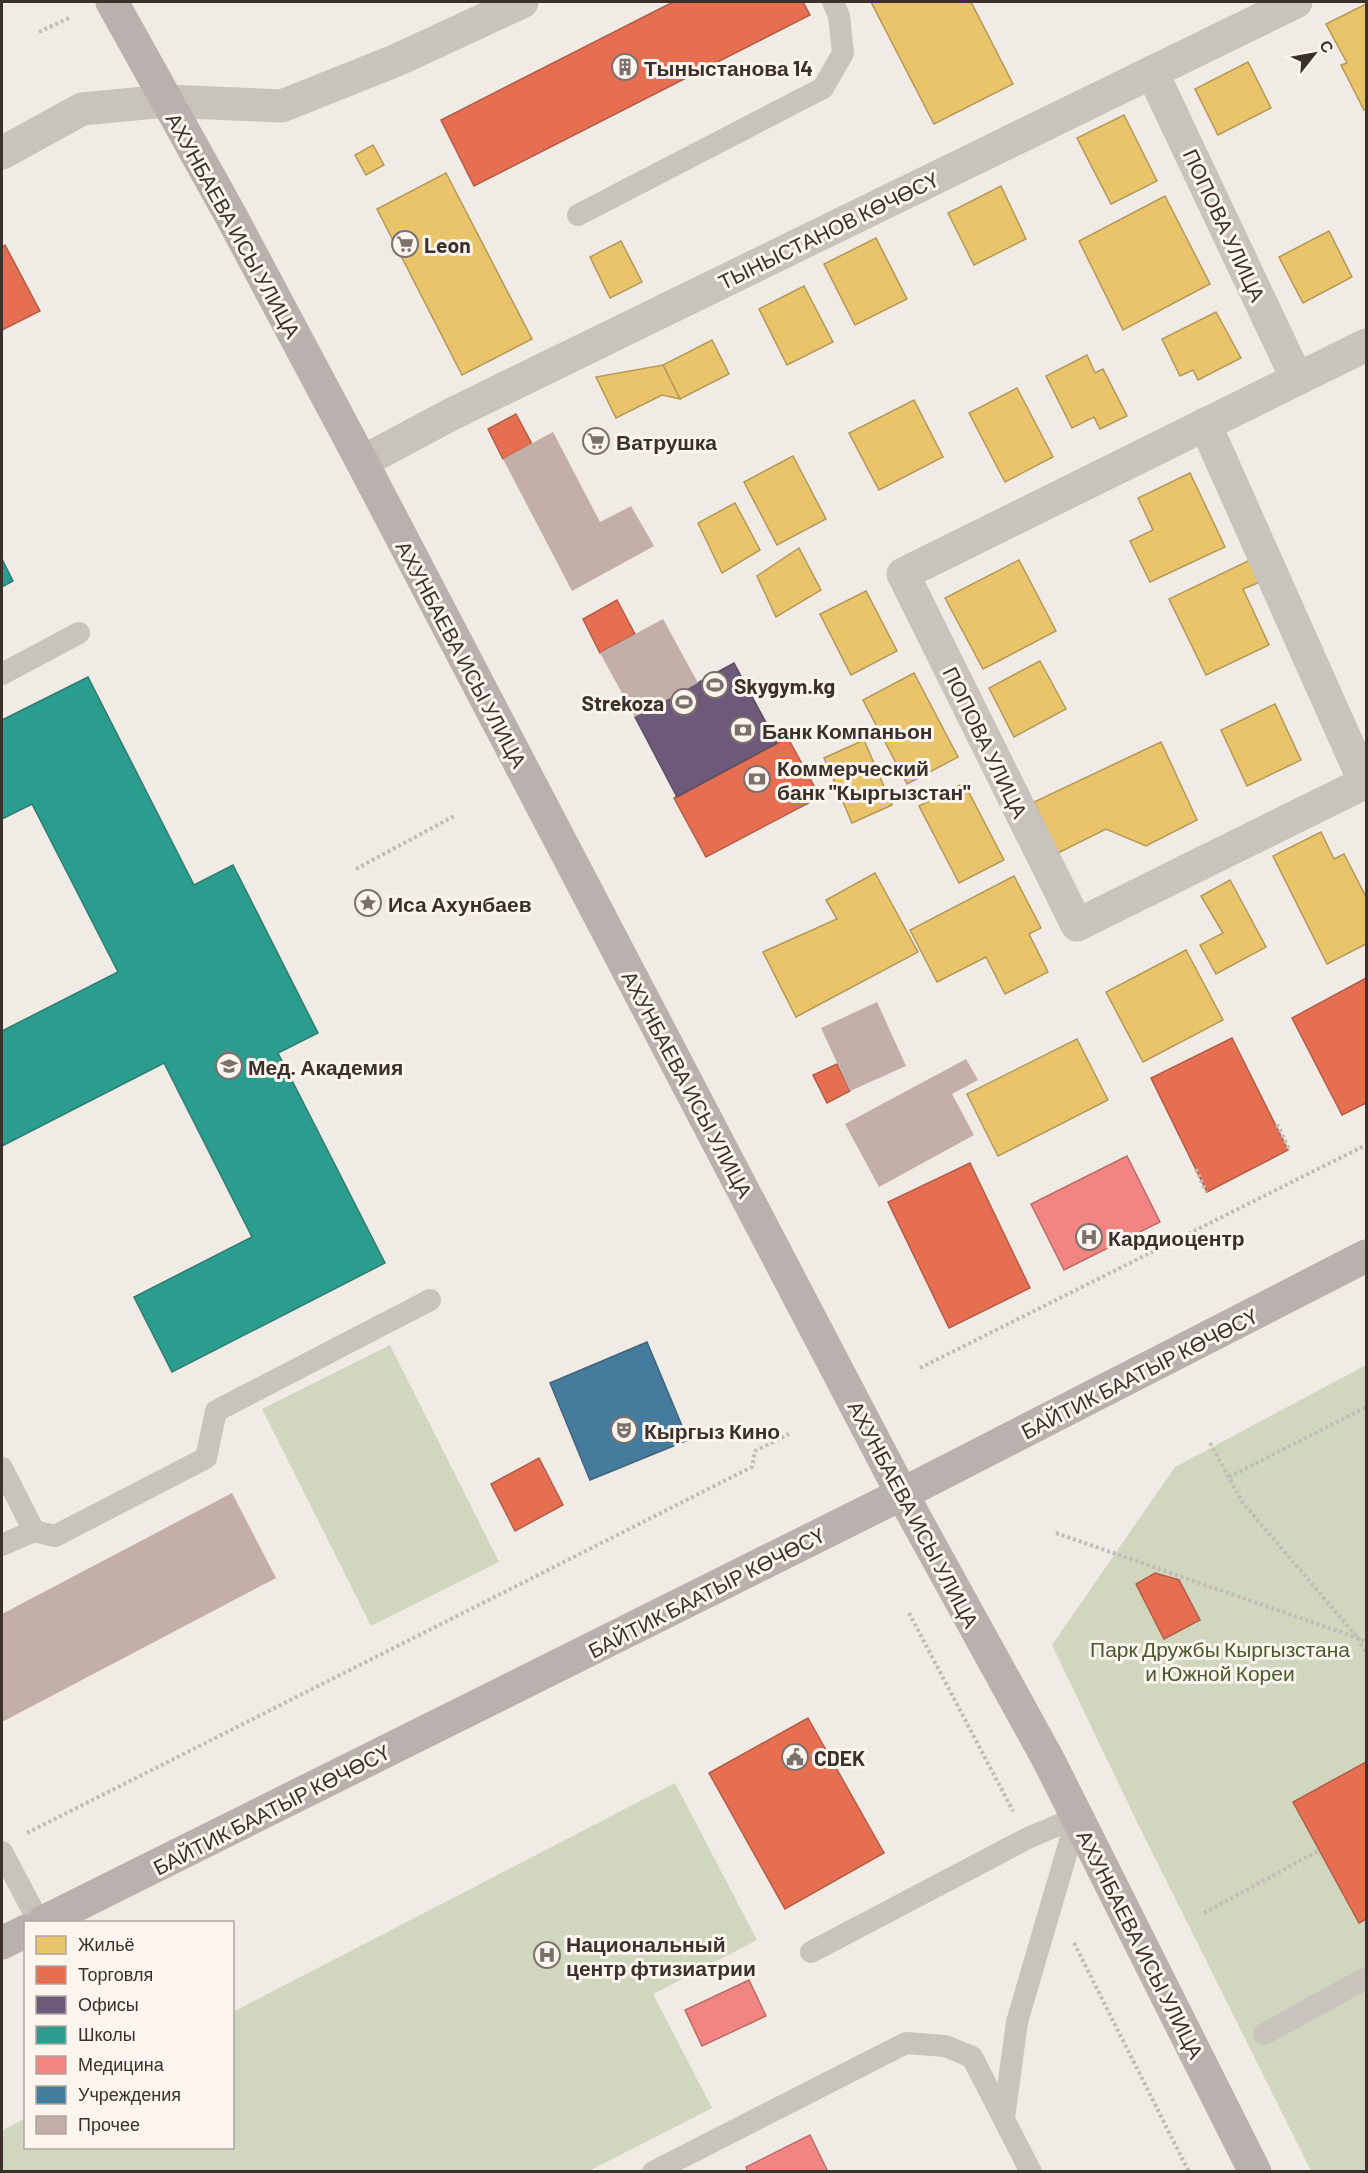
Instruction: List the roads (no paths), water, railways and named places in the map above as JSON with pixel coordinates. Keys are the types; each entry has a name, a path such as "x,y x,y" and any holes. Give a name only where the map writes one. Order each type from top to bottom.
{"main road":[{"name":"АХУНБАЕВА ИСЫ УЛИЦА","path":"112,2 237,226 902,1494 1049,1761 1255,2172"},
{"name":"БАЙТИК БААТЫР КӨЧӨСҮ","path":"45,1921 902,1494 1366,1256"},
{"path":"2,1943 24,1932"}],"street":[{"path":"2,153 82,109 166,101 282,106 397,60 522,2"},
{"name":"ТЫНЫСТАНОВ КӨЧӨСҮ","path":"362,462 460,410 1296,2"},
{"name":"ПОПОВА УЛИЦА","path":"1152,72 1297,379"},
{"name":"ПОПОВА УЛИЦА","path":"1205,424 1366,782 1077,925 903,574 1205,424 1366,345"}],"lane":[{"path":"578,216 823,88 843,53 839,16 833,2"},
{"path":"2,674 79,633"},
{"path":"2,1545 34,1531 55,1536 206,1458 216,1411 430,1300"},
{"path":"2,1468 34,1531"},
{"path":"812,1952 1028,1838 1077,1816"},
{"path":"1004,2118 1017,2022 1077,1816"},
{"path":"2,1852 40,1921"},
{"path":"1264,2034 1366,1978"},
{"path":"653,2172 906,2043 945,2046 972,2057 1031,2172"}],"place":[{"name":"Тыныстанова 14","path":"625,67"},
{"name":"Leon","path":"405,244"},
{"name":"Ватрушка","path":"596,441"},
{"name":"Skygym.kg","path":"715,685"},
{"name":"Strekoza","path":"684,702"},
{"name":"Банк Компаньон","path":"743,730"},
{"name":"Коммерческий банк \"Кыргызстан\"","path":"757,779"},
{"name":"Иса Ахунбаев","path":"368,903"},
{"name":"Мед. Академия","path":"229,1066"},
{"name":"Кардиоцентр","path":"1089,1237"},
{"name":"Кыргыз Кино","path":"624,1430"},
{"name":"CDEK","path":"795,1757"},
{"name":"Национальный центр фтизиатрии","path":"547,1955"}],"park label":[{"name":"Парк Дружбы Кыргызстана и Южной Кореи","path":"1220,1660"}]}
